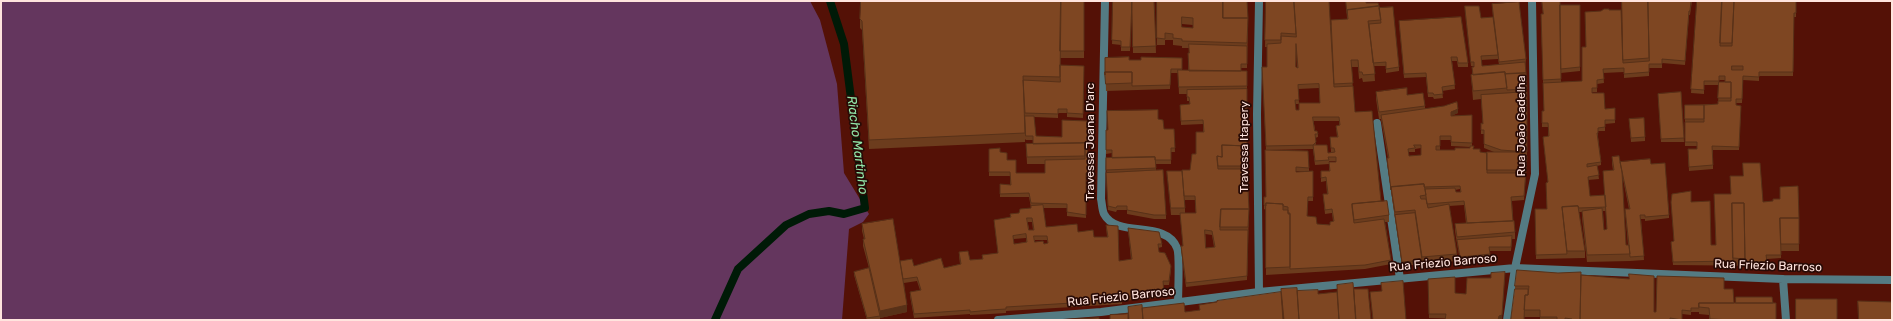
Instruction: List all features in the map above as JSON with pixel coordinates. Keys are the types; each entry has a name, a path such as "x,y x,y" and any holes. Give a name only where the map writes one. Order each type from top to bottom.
{"street":[{"name":"Travessa Joana D'arc","path":"1105,1 1101,199 1104,215 1116,225 1155,231 1168,237 1177,248 1178,304"},
{"name":"Travessa Itapery","path":"1259,1 1257,114 1259,292"},
{"name":"Rua João Gadelha","path":"1507,320 1515,268 1535,174 1532,1"},
{"path":"1377,123 1400,279"},
{"name":"Rua Friezio Barroso","path":"998,320 1101,316 1259,292 1515,268 1783,279 1892,280"},
{"path":"1783,279 1786,320"}],"shaded area":[{"path":"1,1 810,1 820,20 837,84 844,173 869,214 863,222 849,229 842,320 1,320"}],"building":[{"path":"861,1 1061,1 1060,77 1023,76 1025,133 869,140 862,21 860,19"},
{"path":"1061,1 1084,1 1084,51 1060,51"},
{"path":"1113,1 1132,1 1130,47 1121,47 1121,41 1112,40"},
{"path":"1132,1 1154,1 1156,46 1133,47"},
{"path":"1157,1 1223,1 1223,18 1248,18 1247,43 1182,41 1182,39 1173,38 1173,34 1165,33 1165,39 1157,38","holes":["1182,17 1193,18 1193,28 1182,27"]},
{"path":"1223,1 1247,1 1248,18 1223,18"},
{"path":"1266,1 1294,1 1296,34 1281,33 1281,40 1265,40"},
{"path":"1294,1 1329,1 1334,87 1353,86 1355,112 1372,111 1381,201 1352,204 1354,223 1384,219 1391,260 1365,265 1290,269 1290,213 1288,213 1288,207 1283,206 1283,204 1266,203 1266,206 1264,205 1264,197 1266,197 1265,150 1308,151 1309,168 1296,167 1296,172 1313,171 1313,197 1308,197 1307,216 1316,217 1317,224 1330,225 1330,222 1334,221 1332,209 1325,210 1323,194 1328,194 1326,177 1321,178 1321,171 1330,171 1329,162 1336,162 1336,157 1328,157 1329,160 1315,161 1313,145 1266,146 1262,67 1267,67 1267,44 1281,43 1281,36 1296,37","holes":["1296,44 1298,68 1296,67","1319,84 1320,103 1299,103 1299,110 1296,110 1295,100 1299,100 1298,85","1313,117 1339,117 1340,125 1336,126 1338,137 1330,137 1331,148 1334,148 1335,152 1328,153 1327,145 1313,145 1316,142 1315,134 1318,134 1317,131 1315,131"]},
{"path":"1346,1 1366,1 1366,3 1378,3 1379,6 1347,10 1347,13"},
{"path":"1542,1 1560,1 1561,79 1543,80"},
{"path":"1622,1 1648,1 1649,58 1623,60"},
{"path":"1648,1 1691,1 1685,61 1662,59 1662,64 1649,64 1649,72 1624,74 1624,68 1603,69 1604,79 1597,80 1597,88 1592,88 1592,93 1604,93 1605,109 1615,108 1615,120 1605,120 1605,127 1598,128 1597,133 1601,162 1587,164 1587,167 1597,165 1599,175 1588,177 1590,196 1605,195 1606,207 1562,207 1567,254 1536,255 1535,209 1547,209 1546,183 1548,182 1543,137 1549,136 1548,123 1542,123 1542,111 1544,111 1543,83 1582,81 1582,47 1586,47 1585,12 1601,11 1604,9 1621,10 1623,63 1649,61"},
{"path":"1697,1 1722,1 1720,46 1732,46 1734,1 1796,1 1796,13 1794,13 1793,72 1759,72 1759,77 1743,76 1742,99 1736,99 1736,105 1741,106 1739,147 1712,146 1713,165 1689,167 1688,149 1697,149 1697,142 1685,142 1685,122 1704,122 1704,105 1718,104 1718,101 1731,101 1731,82 1725,82 1725,76 1719,76 1719,81 1704,81 1704,90 1691,89","holes":["1732,66 1743,66 1743,70 1732,70"]},
{"path":"1722,1 1734,1 1732,43 1720,43"},
{"path":"1519,2 1526,59 1499,62 1492,4"},
{"path":"1560,5 1580,5 1580,67 1561,69"},
{"path":"1379,6 1381,20 1368,21 1375,74 1363,75 1362,72 1359,72 1358,60 1351,60 1353,83 1334,84 1331,20 1348,19 1347,10"},
{"path":"1465,6 1479,6 1481,18 1493,17 1498,55 1481,56 1482,66 1525,62 1526,73 1505,74 1505,72 1473,75 1472,67 1474,67 1474,62 1471,62"},
{"path":"1393,7 1399,67 1386,69 1386,62 1373,63 1369,24 1381,23 1379,8"},
{"path":"1461,17 1468,63 1458,63 1457,57 1451,57 1455,85 1442,87 1443,94 1434,95 1433,93 1428,93 1426,73 1404,74 1399,21"},
{"path":"1189,44 1247,46 1247,64 1241,64 1241,71 1189,71"},
{"path":"1129,57 1129,60 1141,60 1141,57 1182,58 1182,69 1171,69 1170,85 1132,86 1132,72 1105,72 1105,58"},
{"path":"1060,65 1084,66 1083,114 1067,113 1067,109 1058,109 1058,114 1025,113 1023,80 1060,82"},
{"path":"1178,70 1247,71 1247,86 1179,87"},
{"path":"1105,72 1132,72 1132,83 1106,84"},
{"path":"1505,72 1507,88 1473,91 1471,75"},
{"path":"1526,73 1527,89 1507,90 1505,74"},
{"path":"1719,82 1731,82 1731,98 1718,98"},
{"path":"1407,88 1407,95 1423,93 1425,106 1379,112 1376,92"},
{"path":"1247,89 1247,146 1222,145 1222,157 1217,156 1217,159 1218,169 1247,169 1249,209 1221,209 1220,230 1248,230 1247,276 1186,283 1181,246 1183,246 1180,213 1196,213 1195,196 1184,196 1182,170 1190,170 1192,154 1196,154 1196,132 1204,132 1203,120 1181,121 1180,105 1190,104 1189,97 1187,97 1187,90","holes":["1205,230 1212,231 1215,247 1206,248"]},
{"path":"1527,92 1527,152 1501,150 1484,144 1484,130 1481,130 1481,123 1483,124 1481,95"},
{"path":"1681,92 1684,138 1661,139 1658,94"},
{"path":"1457,102 1458,109 1451,112 1451,116 1472,115 1472,143 1451,142 1451,136 1440,136 1440,146 1436,146 1436,150 1455,150 1455,148 1470,148 1470,146 1474,146 1473,149 1480,149 1480,152 1487,153 1487,173 1520,173 1520,157 1527,156 1524,196 1511,197 1513,221 1467,223 1464,201 1427,204 1425,189 1455,188 1456,192 1461,192 1460,186 1424,187 1424,184 1391,187 1391,190 1387,158 1389,158 1381,115 1444,106","holes":["1414,145 1421,145 1421,155 1409,156 1408,149 1415,148"]},
{"path":"1685,105 1704,105 1704,119 1685,119"},
{"path":"1158,110 1158,119 1163,120 1164,129 1174,129 1175,148 1171,148 1171,160 1155,160 1155,157 1112,158 1112,150 1106,150 1106,130 1108,130 1107,111"},
{"path":"1025,116 1034,116 1036,136 1062,137 1062,120 1087,121 1088,172 1086,173 1086,215 1067,212 1067,204 1031,203 1029,193 1000,194 1000,184 1011,185 1010,172 989,172 989,149 1000,148 1000,152 1007,153 1007,160 1016,160 1016,173 1045,173 1045,160 1085,159 1085,143 1033,144 1033,136 1026,136"},
{"path":"1644,118 1645,137 1631,138 1629,119"},
{"path":"1085,143 1085,156 1027,157 1026,144"},
{"path":"1222,145 1247,146 1247,166 1218,166 1217,156 1222,157"},
{"path":"1487,152 1520,152 1520,170 1487,170"},
{"path":"1619,156 1622,172 1626,245 1629,245 1630,254 1587,255 1582,211 1602,208 1604,230 1607,229 1603,171 1614,170 1612,157"},
{"path":"1155,157 1156,168 1106,170 1106,158"},
{"path":"1650,159 1651,164 1665,163 1669,215 1645,217 1645,215 1640,215 1644,256 1630,257 1625,209 1630,209 1620,162"},
{"path":"1743,163 1760,163 1763,202 1773,201 1773,199 1780,199 1780,187 1798,186 1799,218 1780,218 1781,255 1766,255 1767,262 1745,262 1744,203 1732,203 1733,261 1673,262 1671,242 1674,241 1671,202 1672,194 1691,191 1691,202 1710,201 1711,245 1716,245 1714,194 1731,194 1730,176 1743,176"},
{"path":"1163,170 1166,215 1154,215 1127,210 1127,206 1117,206 1116,208 1108,206 1106,173"},
{"path":"1167,171 1182,171 1185,208 1171,208"},
{"path":"1424,184 1426,195 1420,196 1421,199 1426,199 1428,208 1449,204 1457,254 1422,257 1415,210 1395,212 1391,187"},
{"path":"1387,201 1389,215 1354,220 1352,204"},
{"path":"1266,203 1283,204 1283,210 1288,210 1288,214 1290,214 1290,267 1266,268"},
{"path":"1732,203 1744,203 1745,259 1733,258"},
{"path":"1043,205 1046,227 1077,224 1078,232 1093,230 1094,237 1108,237 1106,225 1118,226 1119,261 1132,259 1128,228 1159,232 1162,244 1158,244 1159,252 1165,253 1171,266 1169,281 1163,281 1164,293 1122,297 1122,300 1006,307 1006,309 970,312 970,310 914,314 910,292 921,290 917,277 903,279 900,261 912,259 914,266 941,258 944,268 961,264 959,252 968,251 970,260 983,259 982,255 998,253 994,220 1011,217 1010,214 1019,213 1020,209 1031,208 1031,206","holes":["1027,218 1032,218 1034,230 1029,230","1026,234 1027,242 1014,244 1013,236","1034,236 1047,236 1048,243 1044,244 1043,241 1035,242"]},
{"path":"1578,206 1585,251 1567,251 1562,207"},
{"path":"1221,209 1249,209 1248,227 1220,227"},
{"path":"1415,213 1422,260 1402,262 1395,215"},
{"path":"1780,218 1799,218 1799,244 1781,244"},
{"path":"893,219 907,305 880,311 863,239 865,239 862,224"},
{"path":"1514,221 1515,232 1457,237 1455,224"},
{"path":"1512,236 1511,247 1489,247 1490,254 1460,257 1457,240"},
{"path":"869,268 880,316 867,318 854,272"},
{"path":"1517,270 1558,273 1581,272 1580,320 1565,318 1565,320 1557,320 1557,317 1540,317 1540,310 1524,310 1525,295 1528,295 1529,286 1515,286"},
{"path":"1505,272 1502,315 1499,316 1498,320 1445,320 1446,314 1429,314 1428,279 1455,277 1455,293 1466,294 1467,278 1491,278 1491,273"},
{"path":"1629,274 1654,276 1654,312 1656,312 1657,276 1724,278 1724,289 1733,289 1734,303 1699,303 1699,308 1691,308 1691,311 1682,310 1682,320 1670,318 1670,320 1580,320 1581,275 1629,279"},
{"path":"1403,281 1406,320 1373,320 1370,292 1382,291 1381,283"},
{"path":"1353,283 1356,320 1339,320 1337,285"},
{"path":"1297,288 1299,320 1284,320 1281,289"},
{"path":"1354,289 1368,289 1371,320 1356,320"},
{"path":"1515,289 1528,289 1528,295 1525,295 1524,320 1511,320"},
{"path":"1318,290 1318,294 1337,292 1339,320 1299,320 1297,291"},
{"path":"1281,292 1283,320 1143,320 1142,308 1184,303 1185,312 1200,310 1199,305 1217,301"},
{"path":"1736,297 1772,297 1773,303 1736,303"},
{"path":"1796,299 1837,299 1837,320 1796,320"},
{"path":"1858,301 1892,302 1892,320 1859,320"},
{"path":"1699,303 1776,303 1776,320 1710,319 1709,308 1699,307"},
{"path":"1142,305 1143,320 1129,320 1128,307"},
{"path":"1128,314 1128,320 1110,320 1110,315"},
{"path":"1099,318 1099,320 1058,320"}],"waterway":[{"name":"Riacho Martinho","path":"715,320 738,269 786,225 809,214 829,211 844,214 865,208 844,44 830,1"}]}
